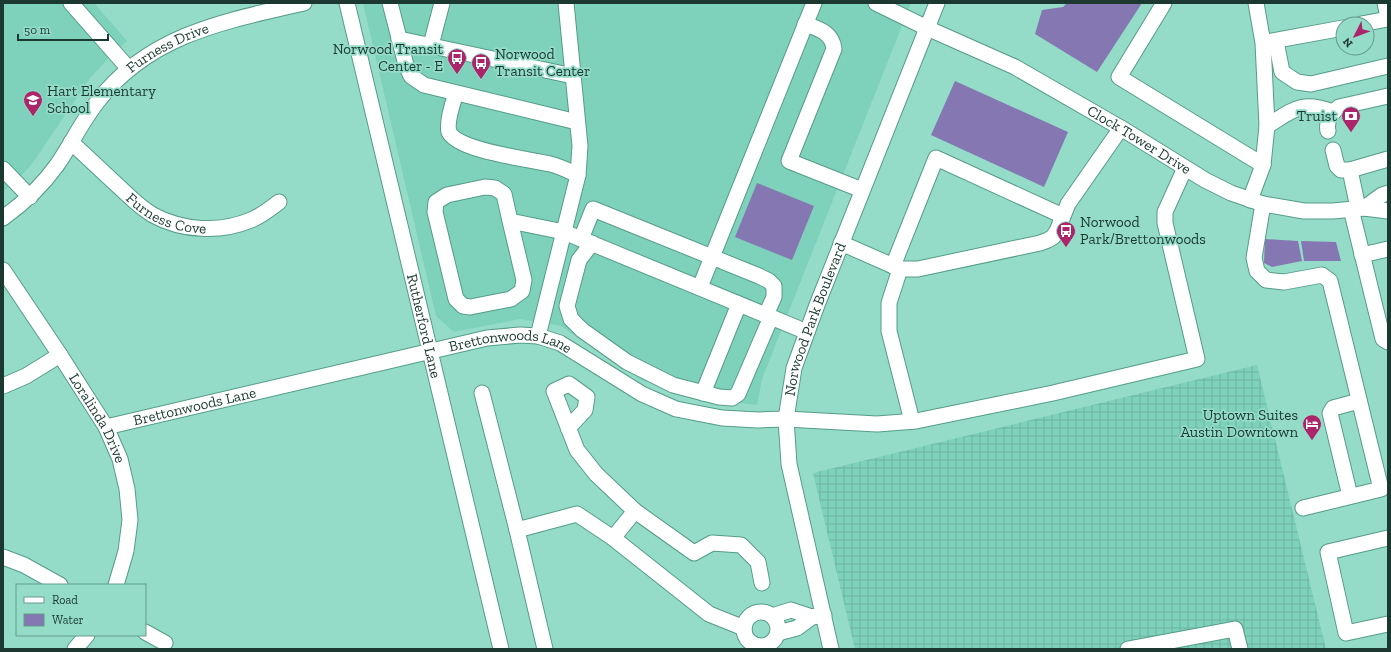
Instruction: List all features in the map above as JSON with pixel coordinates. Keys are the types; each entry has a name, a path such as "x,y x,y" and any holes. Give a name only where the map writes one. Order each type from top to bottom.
{"street":[{"path":"71,3 129,69"},
{"name":"Furness Drive","path":"3,218 30,197 42,184 57,165 98,101 129,69 156,50 178,38 234,20 304,3"},
{"name":"Rutherford Lane","path":"347,3 501,649"},
{"path":"390,3 406,65 411,76 424,85 577,122"},
{"path":"431,45 442,3"},
{"path":"538,336 578,175 580,146 566,3"},
{"path":"700,288 814,3"},
{"name":"Clock Tower Drive","path":"876,3 927,28 1015,67 1121,128 1185,168 1231,193 1256,202 1304,211 1358,209 1388,211"},
{"name":"Norwood Park Boulevard","path":"831,649 818,616 789,464 786,419 794,368 841,243 937,3"},
{"path":"1164,3 1119,77 1263,165"},
{"path":"1256,3 1282,72 1297,82 1311,84 1388,68"},
{"path":"1375,21 1388,18 1385,3"},
{"path":"805,24 819,29 827,34 833,41 834,49 789,161 862,190"},
{"path":"1270,42 1335,30"},
{"path":"399,39 573,76"},
{"path":"1270,42 1267,126 1263,165 1256,202 1254,258 1256,271 1266,280 1284,282 1322,275 1330,281 1381,489 1303,508"},
{"path":"456,93 448,125 450,132 455,139 491,152 551,164 578,175"},
{"path":"1328,131 1327,127 1333,112 1338,108 1388,96"},
{"path":"1267,126 1294,109 1308,106 1320,107 1333,112"},
{"path":"841,243 897,268 918,269 1048,240 1053,237 1068,204 1121,128"},
{"name":"Furness Cove","path":"71,142 137,204 153,215 176,224 192,228 220,228 250,220 279,202"},
{"path":"1332,150 1337,166 1342,170 1350,170 1388,159"},
{"path":"912,421 890,331 890,303 897,268 936,158 1063,216"},
{"name":"Brettonwoods Lane","path":"106,427 487,338 520,335 538,336 560,343 642,394 676,409 722,418 758,420 786,419 877,424 912,421 1046,395 1197,359 1165,223 1165,212 1185,168"},
{"path":"3,169 30,197"},
{"path":"1350,170 1358,209 1362,255 1383,339 1388,342"},
{"path":"484,187 495,188 504,194 510,221 524,280 522,290 511,299 470,307 463,306 456,299 435,212 436,202 447,195 484,187"},
{"path":"1358,209 1388,193"},
{"path":"593,209 764,278 774,286 774,297 769,316 738,394 732,398 719,397 673,385 627,362 582,330 571,320 567,306 579,260 586,241 593,209"},
{"path":"510,221 564,232 807,332"},
{"path":"1362,255 1388,249"},
{"name":"Loralinda Drive","path":"3,270 106,427 120,459 125,481 130,520 126,551 116,584"},
{"path":"704,393 739,304"},
{"path":"3,386 26,376 60,355"},
{"path":"482,393 517,530 545,649"},
{"path":"1350,496 1330,413 1333,408 1359,401"},
{"path":"568,428 577,450 596,474 635,511 694,553 712,542 741,545 758,562 762,583"},
{"path":"613,538 635,511"},
{"path":"517,530 577,514 613,538 709,614 744,628"},
{"path":"1388,538 1328,552 1346,633 1388,624"},
{"path":"3,557 24,565 58,584"},
{"path":"772,616 791,610 818,616"},
{"path":"775,641 778,626 772,616 762,612 757,612 748,618 744,628 747,639 756,646 768,645 775,641 797,628 818,616"},
{"path":"1128,649 1235,629 1240,649"},
{"path":"146,632 165,642"},
{"path":"75,649 86,636"}],"shaded area":[{"name":"Hart Elementary School","path":"3,3 94,3 127,41 90,78 37,157 26,171 3,192"},
{"path":"363,3 911,3 762,379 757,405 690,398 641,380 561,326 520,319 454,332 436,316"},
{"path":"1257,365 1326,649 855,649 813,473"}],"water":[{"path":"1067,3 1142,3 1097,72 1035,34 1042,10 1063,7"},
{"path":"955,81 1068,132 1044,187 931,135"},
{"path":"757,183 814,206 792,260 735,237"},
{"path":"1265,239 1298,241 1302,261 1272,267 1264,263"},
{"path":"1301,241 1336,242 1341,261 1304,261"}],"place":[{"name":"Norwood Transit Center - E","path":"457,75"},
{"name":"Norwood Transit Center","path":"481,80"},
{"name":"Hart Elementary School","path":"33,117"},
{"name":"Truist","path":"1351,133"},
{"name":"Norwood Park/Brettonwoods","path":"1066,248"},
{"name":"Uptown Suites Austin Downtown","path":"1312,441"}]}
